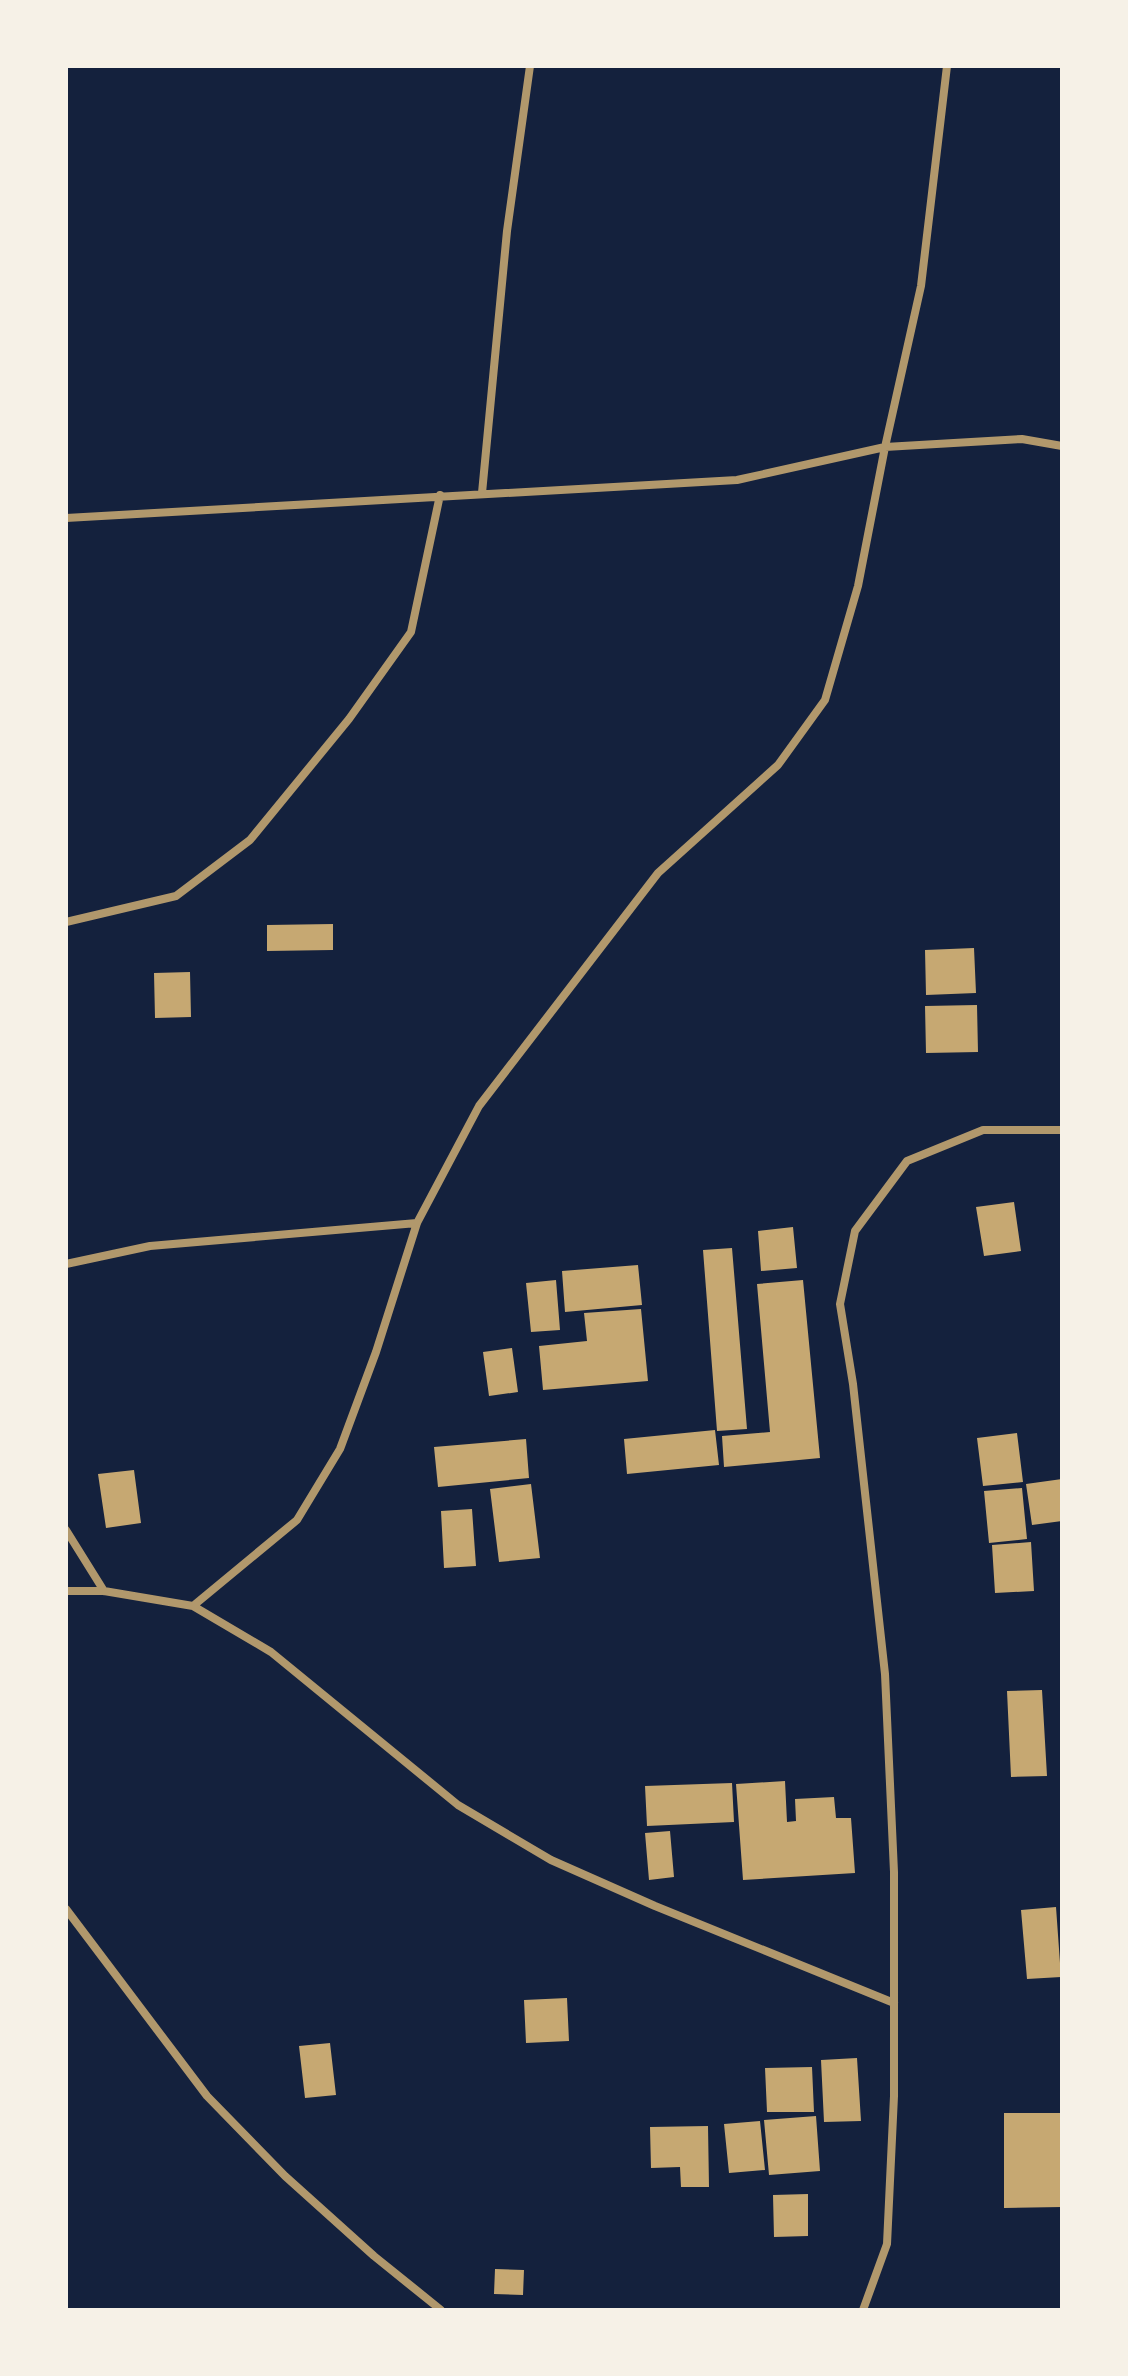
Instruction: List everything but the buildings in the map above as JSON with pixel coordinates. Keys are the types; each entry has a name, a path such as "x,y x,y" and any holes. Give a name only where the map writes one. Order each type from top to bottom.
{"street":[{"path":"482,493 507,231 530,66"},
{"path":"193,1606 297,1520 340,1449 376,1352 417,1223 479,1106 658,873 778,765 825,700 858,586 921,286 947,66"},
{"path":"66,518 737,480 885,447 1022,439 1062,446"},
{"path":"66,922 176,896 250,840 349,719 411,632 440,495"},
{"path":"863,2310 887,2244 894,2096 894,1872 885,1674 853,1384 840,1304 855,1231 907,1161 983,1130 1062,1130"},
{"path":"66,1264 150,1246 417,1223"},
{"path":"66,1530 104,1591"},
{"path":"66,1591 104,1591 193,1606 271,1652 458,1805 551,1860 655,1906 894,2003"},
{"path":"66,1909 207,2096 285,2176 374,2256 441,2310"}]}
